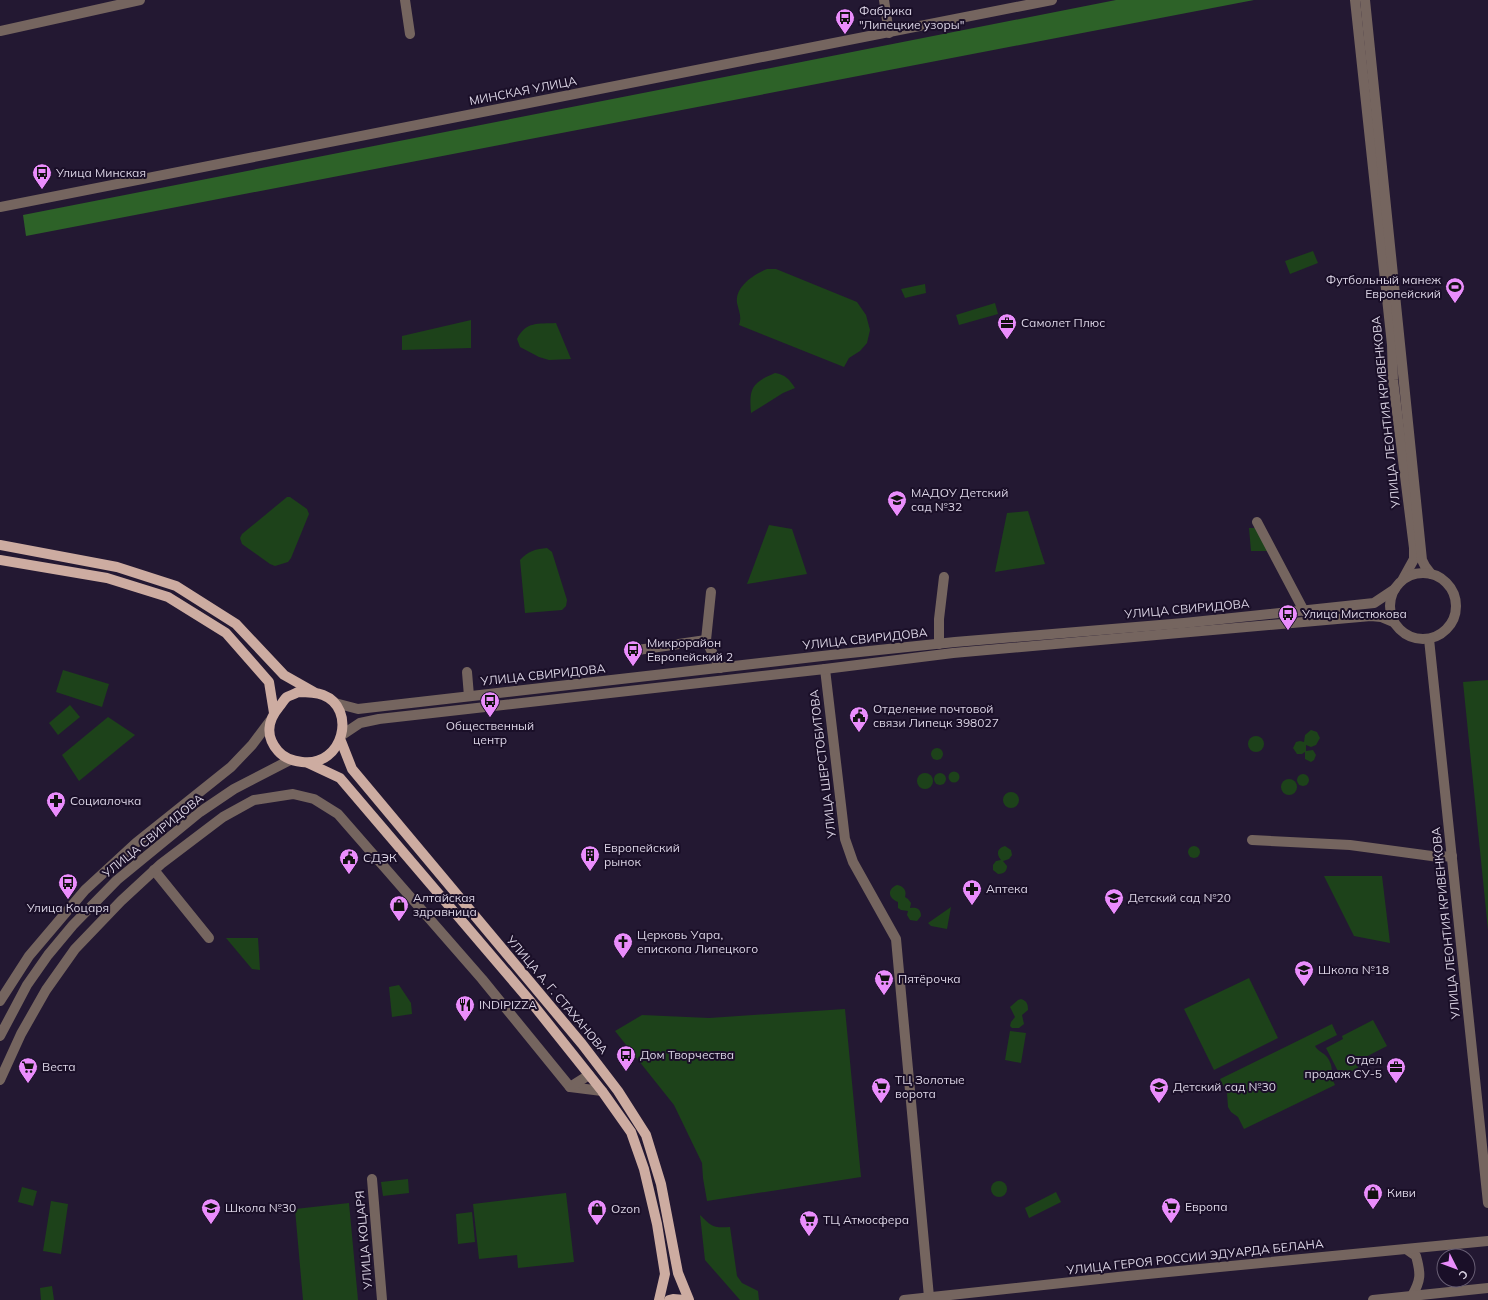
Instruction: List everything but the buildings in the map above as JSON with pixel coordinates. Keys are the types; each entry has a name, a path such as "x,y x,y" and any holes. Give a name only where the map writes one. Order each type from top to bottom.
{"main road":[{"path":"0,545 117,567 176,586 236,624 284,675 314,692 324,695 335,703 342,718 341,738 331,754 323,759 308,763 290,760 278,751 270,738 272,717 269,682 226,633 168,597 107,578 0,560"},
{"path":"272,717 286,698 298,692 314,692"},
{"name":"УЛИЦА А. Г. СТАХАНОВА","path":"341,738 352,769 582,1044 618,1091 643,1130 646,1135 661,1184 677,1266 689,1300"},
{"name":"УЛИЦА А. Г. СТАХАНОВА","path":"308,763 340,778 526,996 602,1091 631,1132 644,1169 657,1224 665,1274 659,1300"},
{"path":"669,1300 673,1298 685,1300"}],"street":[{"path":"0,31 140,0"},
{"path":"405,0 410,34"},
{"path":"884,0 888,33"},
{"name":"МИНСКАЯ УЛИЦА","path":"0,207 1052,0"},
{"name":"УЛИЦА ЛЕОНТИЯ КРИВЕНКОВА","path":"1355,0 1392,337 1394,380 1414,548 1414,559 1403,580"},
{"name":"УЛИЦА ЛЕОНТИЯ КРИВЕНКОВА","path":"1365,0 1422,560 1431,574"},
{"path":"1258,522 1304,611"},
{"path":"1422,572 1431,574 1442,578 1452,589 1456,600 1456,613 1450,627 1439,636 1429,640 1420,640 1410,637 1399,630 1393,622 1391,604 1395,589 1403,580 1413,574 1422,572"},
{"path":"940,644 939,619 944,577"},
{"name":"УЛИЦА СВИРИДОВА","path":"335,703 358,710 469,696 940,644 1304,611 1374,603 1395,589"},
{"path":"711,592 706,640 720,668"},
{"name":"УЛИЦА СВИРИДОВА","path":"341,738 360,723 379,719 826,669 953,653 1371,616 1381,617 1393,622"},
{"path":"631,651 706,640"},
{"name":"УЛИЦА ЛЕОНТИЯ КРИВЕНКОВА","path":"1429,640 1488,1203"},
{"name":"УЛИЦА ШЕРСТОБИТОВА","path":"826,669 845,839 853,862 896,939 928,1298"},
{"path":"467,672 469,696"},
{"name":"УЛИЦА СВИРИДОВА","path":"0,1001 29,956 86,890 136,843 231,767 252,745 272,717"},
{"name":"УЛИЦА СВИРИДОВА","path":"0,1036 27,985 48,955 73,925 117,880 200,812 234,789 290,760"},
{"path":"0,1080 21,1034 46,990 75,949 121,901 154,870 223,817 254,800 292,794 314,799 338,814 482,979 570,1087 602,1091"},
{"path":"1252,840 1350,845 1439,857 1452,856"},
{"path":"154,870 209,938"},
{"path":"570,1087 589,1075"},
{"name":"УЛИЦА КОЦАРЯ","path":"372,1178 382,1300"},
{"name":"УЛИЦА ГЕРОЯ РОССИИ ЭДУАРДА БЕЛАНА","path":"904,1300 1488,1241"},
{"path":"1406,1249 1416,1256 1418,1263 1419,1283 1412,1296"},
{"path":"1373,1300 1488,1288"}],"green space":[{"path":"1116,0 1254,0 26,236 23,215"},
{"path":"1313,251 1318,263 1290,274 1285,261"},
{"path":"767,269 776,269 857,302 866,315 870,330 867,343 860,351 849,358 844,367 739,325 740,317 737,297 739,292 746,282"},
{"path":"925,284 926,293 905,298 901,289"},
{"path":"995,303 998,314 959,325 956,315"},
{"path":"471,320 471,348 402,350 402,336"},
{"path":"556,323 571,359 549,360 539,357 520,347 517,339 524,329 538,324"},
{"path":"775,373 787,378 795,388 783,393 751,413 751,392 753,388 761,380"},
{"path":"287,497 290,497 307,509 309,514 291,558 288,562 275,566 242,544 240,538 242,534"},
{"path":"1028,511 1045,564 995,572 1007,513"},
{"path":"769,525 792,529 807,574 747,584"},
{"path":"1249,528 1255,528 1268,551 1251,551"},
{"path":"547,548 552,552 567,600 566,606 562,610 525,613 520,560 532,551"},
{"path":"63,670 109,684 102,707 56,692"},
{"path":"1488,680 1488,930 1463,682"},
{"path":"70,705 80,717 58,735 49,723"},
{"path":"108,717 135,735 79,781 62,755"},
{"path":"1311,730 1317,732 1320,738 1316,745 1311,747 1306,745 1306,751 1313,750 1316,755 1314,760 1311,762 1305,759 1305,752 1302,754 1297,754 1293,748 1296,742 1304,742 1305,735"},
{"path":"1253,736 1259,736 1264,741 1262,750 1259,752 1253,752 1248,747 1248,741"},
{"path":"935,748 939,748 943,754 939,760 935,760 931,756 931,752"},
{"path":"954,771 958,773 960,777 958,781 954,783 950,781 948,777 950,773"},
{"path":"925,773 931,775 933,781 931,787 925,789 919,787 917,781 919,775"},
{"path":"942,773 945,774 945,784 938,785 935,784 934,777 935,774"},
{"path":"1305,774 1308,775 1308,785 1301,786 1298,785 1297,778 1298,775"},
{"path":"1289,779 1295,781 1297,787 1295,793 1289,795 1283,793 1281,787 1283,781"},
{"path":"1011,792 1017,794 1019,800 1017,806 1011,808 1005,806 1003,800 1005,794"},
{"path":"1005,846 1011,850 1012,855 1009,859 1003,861 1007,866 1006,871 998,874 993,870 993,865 996,861 1001,860 998,856 998,852 1000,848"},
{"path":"1194,846 1198,848 1200,852 1198,856 1194,858 1190,856 1188,852 1190,848"},
{"path":"1324,876 1382,876 1390,943 1354,936"},
{"path":"897,885 904,889 906,893 905,897 911,903 910,908 917,908 919,910 921,916 917,921 910,920 907,915 908,911 898,908 898,902 892,898 890,891"},
{"path":"951,907 947,929 931,926 928,923"},
{"path":"226,938 258,938 260,970 252,969"},
{"path":"1249,978 1278,1038 1214,1070 1184,1009"},
{"path":"399,985 411,1003 412,1014 392,1017 389,987"},
{"path":"1021,999 1027,1003 1028,1006 1028,1010 1022,1015 1024,1024 1019,1028 1012,1028 1010,1026 1011,1022 1015,1017 1010,1007"},
{"path":"845,1009 861,1177 707,1201 702,1163 674,1105 615,1031 642,1015 709,1018"},
{"path":"1373,1020 1387,1046 1356,1062 1358,1068 1341,1077 1326,1048 1343,1039 1342,1036"},
{"path":"1332,1024 1337,1035 1315,1046 1329,1060 1335,1085 1244,1129 1238,1117 1231,1112 1228,1107 1227,1093 1220,1079"},
{"path":"1010,1031 1026,1033 1021,1063 1005,1060"},
{"path":"408,1179 409,1193 383,1196 381,1182"},
{"path":"996,1181 1002,1181 1007,1186 1005,1195 1002,1197 996,1197 991,1192 991,1186"},
{"path":"22,1187 37,1191 33,1206 18,1202"},
{"path":"1056,1192 1061,1202 1029,1218 1025,1208"},
{"path":"566,1193 574,1262 518,1268 517,1255 479,1259 473,1204"},
{"path":"51,1201 68,1204 61,1254 43,1251"},
{"path":"349,1203 358,1300 303,1300 295,1209"},
{"path":"472,1212 475,1242 458,1244 456,1214"},
{"path":"700,1215 713,1226 730,1227 737,1276 742,1283 758,1291 759,1300 740,1300 705,1260"},
{"path":"52,1286 54,1300 41,1300 40,1288"}],"place":[{"name":"Фабрика \"Липецкие узоры\"","path":"845,35"},
{"name":"Улица Минская","path":"42,190"},
{"name":"Футбольный манеж Европейский","path":"1455,304"},
{"name":"Самолет Плюс","path":"1007,340"},
{"name":"МАДОУ Детский сад №32","path":"897,517"},
{"name":"Улица Мистюкова","path":"1288,631"},
{"name":"Микрорайон Европейский 2","path":"633,667"},
{"name":"Общественный центр","path":"490,718"},
{"name":"Отделение почтовой связи Липецк 398027","path":"859,733"},
{"name":"Социалочка","path":"56,818"},
{"name":"Европейский рынок","path":"590,872"},
{"name":"СДЭК","path":"349,875"},
{"name":"Улица Коцаря","path":"68,900"},
{"name":"Аптека","path":"972,906"},
{"name":"Детский сад №20","path":"1114,915"},
{"name":"Алтайская здравница","path":"399,922"},
{"name":"Церковь Уара, епископа Липецкого","path":"623,959"},
{"name":"Школа №18","path":"1304,987"},
{"name":"Пятёрочка","path":"884,996"},
{"name":"INDIPIZZA","path":"465,1022"},
{"name":"Дом Творчества","path":"626,1072"},
{"name":"Веста","path":"28,1084"},
{"name":"Отдел продаж СУ-5","path":"1396,1084"},
{"name":"ТЦ Золотые ворота","path":"881,1104"},
{"name":"Детский сад №30","path":"1159,1104"},
{"name":"Киви","path":"1373,1210"},
{"name":"Европа","path":"1171,1224"},
{"name":"Школа №30","path":"211,1225"},
{"name":"Ozon","path":"597,1226"},
{"name":"ТЦ Атмосфера","path":"809,1237"}]}
